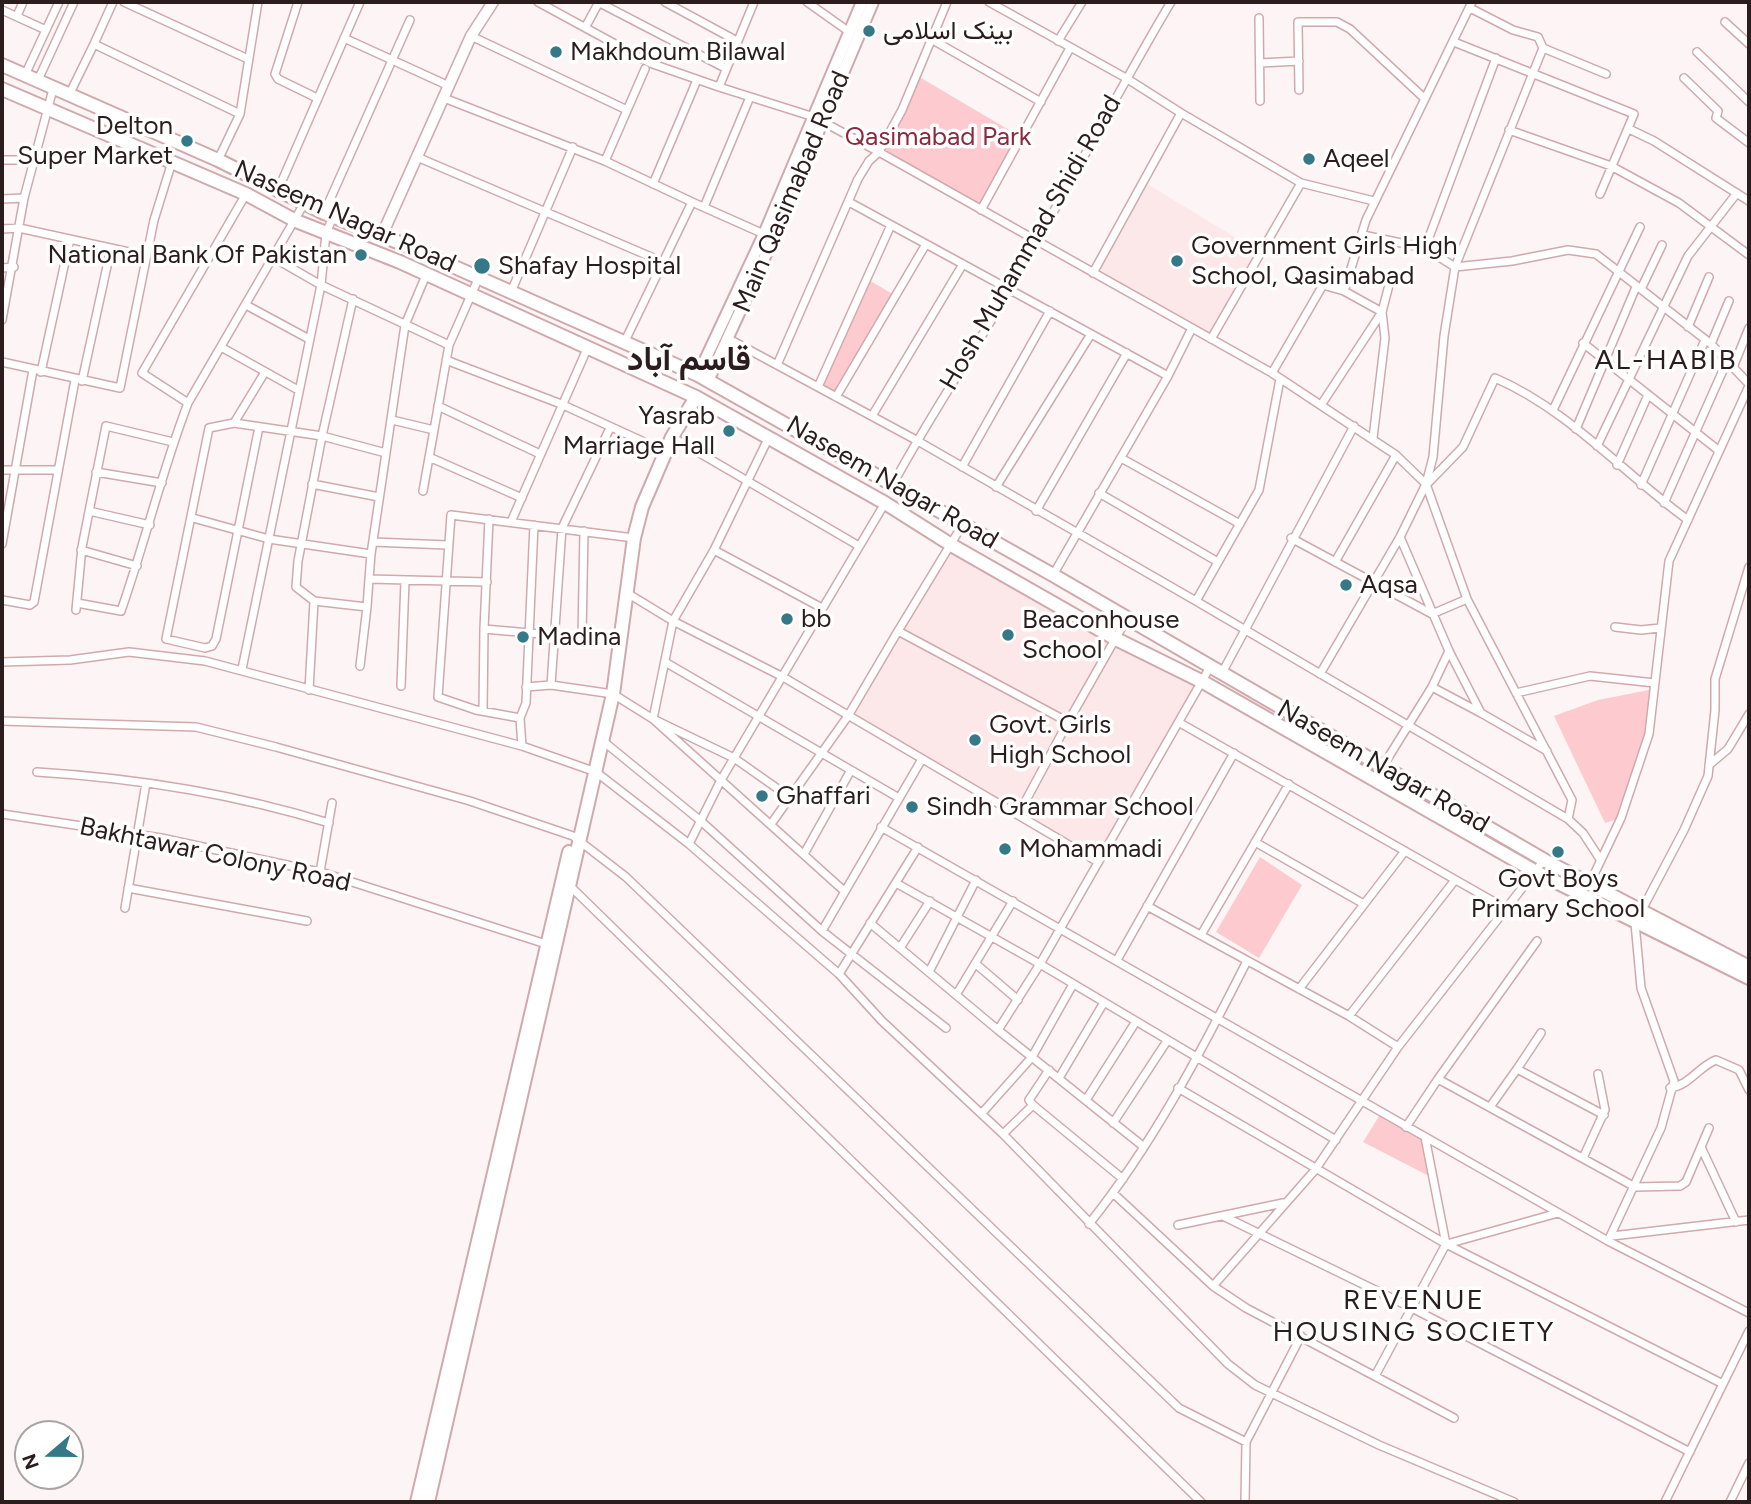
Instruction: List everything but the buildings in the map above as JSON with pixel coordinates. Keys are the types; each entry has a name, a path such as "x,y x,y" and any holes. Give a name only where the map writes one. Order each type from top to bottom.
{"main road":[{"name":"Main Qasimabad Road","path":"818,119 848,31 862,2"},
{"name":"Main Qasimabad Road","path":"703,378 729,340 818,119 873,2"},
{"name":"Naseem Nagar Road","path":"2,65 218,160 328,215 479,277 703,378 1053,575 1126,620 1544,860 1749,967"},
{"name":"Naseem Nagar Road","path":"2,89 246,194 296,221 426,275 696,397 885,503 953,546 1116,639 1203,682 1536,872 1749,978"},
{"name":"Main Qasimabad Road","path":"703,378 769,237"},
{"path":"568,340 577,321"},
{"path":"417,1502 546,944 596,772 613,694 634,538 642,507 672,437 696,397"},
{"path":"885,503 893,484"},
{"path":"428,1502 570,886 577,839"}],"street":[{"path":"17,16 23,2"},
{"path":"25,75 59,2"},
{"path":"38,80 74,2"},
{"path":"69,95 113,2"},
{"path":"124,2 248,60"},
{"path":"218,160 240,114 257,4 248,2"},
{"path":"298,2 275,74 278,79 317,98"},
{"path":"278,190 360,2"},
{"path":"382,235 471,36 493,2"},
{"path":"538,2 650,63 818,119 1272,373 1396,455 1426,484 1467,599 1572,800 1568,818"},
{"path":"586,26 598,2 725,68"},
{"path":"665,2 737,41"},
{"path":"807,2 848,31"},
{"path":"776,365 869,161 879,152 902,110 947,2"},
{"path":"989,2 1126,78 1301,183 1374,201"},
{"path":"1058,41 1082,2"},
{"name":"Hosh Muhammad Shidi Road","path":"893,484 916,440 1038,241 1126,78 1171,2"},
{"path":"719,87 750,3"},
{"path":"1344,292 1374,201 1471,5 1513,30 1538,37 1543,48 1606,74"},
{"path":"2,10 47,30"},
{"path":"1259,18 1260,101"},
{"path":"242,668 321,285 328,215 390,59 410,20"},
{"path":"1299,90 1298,22 1337,22 1350,29 1424,98"},
{"path":"1726,22 1749,44"},
{"path":"471,36 627,110"},
{"path":"344,38 449,86"},
{"path":"931,39 1041,102"},
{"path":"1454,42 1633,113 1629,130 1600,194"},
{"path":"94,44 240,114"},
{"path":"981,210 1070,48"},
{"path":"1320,674 1400,537 1426,484 1433,457 1444,336 1455,267 1543,48"},
{"path":"1697,52 1749,102"},
{"path":"1424,248 1496,58"},
{"path":"1259,63 1298,61"},
{"path":"605,161 645,69"},
{"path":"1684,78 1718,111 1716,118 1749,143"},
{"path":"653,184 697,80"},
{"path":"2,315 14,267 24,198 53,89"},
{"path":"444,97 573,147 769,237"},
{"path":"704,207 750,97"},
{"path":"1093,272 1181,113"},
{"path":"1509,130 1611,166 1679,203 1749,255"},
{"path":"1629,130 1654,141 1749,201"},
{"path":"511,292 573,147"},
{"path":"417,157 663,262"},
{"path":"2,160 34,160"},
{"path":"2,362 120,388 147,256 172,163"},
{"path":"1211,339 1301,183"},
{"path":"1597,446 1688,256 1737,193"},
{"path":"188,403 142,373 246,194"},
{"path":"2,199 24,198"},
{"path":"173,442 106,426 81,550 77,606 121,611 150,525 173,442 188,403 305,202"},
{"path":"624,343 692,202"},
{"path":"849,202 1168,376"},
{"path":"818,387 891,225"},
{"path":"1553,410 1640,227"},
{"path":"2,229 19,228 147,256"},
{"path":"1363,235 1424,248 1455,267 1512,261 1568,250 1596,254 1708,342 1731,362 1749,385 1669,561 1649,734 1620,818 1590,883"},
{"path":"2,544 37,371 70,239"},
{"path":"836,397 926,244"},
{"path":"1576,429 1605,360 1662,245"},
{"path":"2,600 30,605 34,602 57,470 111,248"},
{"path":"274,258 321,285 449,345"},
{"path":"872,416 963,264"},
{"path":"2,268 14,267"},
{"path":"360,666 371,554 405,325 426,275"},
{"path":"423,491 449,345 479,277"},
{"path":"1688,327 1709,277"},
{"path":"1272,373 1323,285 1344,292 1382,312"},
{"path":"1321,405 1382,312 1389,285"},
{"path":"353,299 312,484 296,587 314,601 367,607"},
{"path":"1641,485 1671,416 1730,301"},
{"path":"246,305 309,339"},
{"path":"962,467 1049,311"},
{"path":"1373,438 1385,338 1382,312"},
{"path":"1053,575 1168,376 1192,328"},
{"path":"1664,503 1749,328"},
{"path":"996,487 1091,334"},
{"path":"729,340 916,440 1568,818 1583,833 1600,859"},
{"path":"1583,343 1671,416 1718,450"},
{"path":"221,347 298,390"},
{"path":"511,522 586,349"},
{"path":"1035,511 1127,354"},
{"path":"446,360 561,404 667,452"},
{"path":"234,423 265,372"},
{"path":"1426,484 1463,447 1495,378 1553,410 1641,485 1688,520"},
{"path":"1196,601 1259,490 1280,379"},
{"path":"1617,465 1648,395"},
{"path":"438,406 540,454"},
{"path":"392,420 434,430"},
{"path":"259,427 216,639 212,646 205,648 166,639 193,518 209,428 234,423 322,436 386,453"},
{"path":"998,1030 1040,964 1203,682 1216,670 1244,630 1291,538 1354,426"},
{"path":"551,685 562,528 610,428"},
{"path":"672,437 859,546"},
{"path":"653,719 673,621 714,550 768,439"},
{"path":"1335,562 1396,455"},
{"path":"429,457 522,498"},
{"path":"1121,458 1240,524"},
{"path":"2,470 57,470"},
{"path":"96,472 162,483"},
{"path":"312,484 379,497"},
{"path":"1099,493 1218,562"},
{"path":"689,844 721,780 885,503"},
{"path":"89,511 150,525"},
{"path":"520,718 483,711 438,697 450,515 634,538"},
{"path":"193,518 269,539 371,554"},
{"path":"483,711 489,519"},
{"path":"771,824 788,796 848,716 964,524"},
{"path":"522,746 520,718 526,703 534,525"},
{"path":"582,636 584,531"},
{"path":"1400,537 1449,651 1481,713"},
{"path":"1291,538 1432,614"},
{"path":"373,542 447,545"},
{"path":"81,550 137,566"},
{"path":"714,550 822,608"},
{"path":"1610,1238 1661,1128 1674,1081 1641,988 1635,923 1684,830 1708,776 1714,679 1749,567"},
{"path":"369,579 487,582"},
{"path":"401,686 405,581"},
{"path":"626,593 673,621 783,677 1098,862"},
{"path":"1432,614 1467,599"},
{"path":"309,690 314,601"},
{"path":"1018,815 1126,620"},
{"path":"1615,627 1641,630 1660,628"},
{"path":"484,629 621,641"},
{"path":"898,631 1069,722"},
{"path":"1383,766 1432,687 1449,651"},
{"path":"2,662 70,660 129,652 242,668 309,690 522,746 596,772 689,844 839,974 882,1021 1003,1134 1228,1364 1255,1385 1379,1445 1514,1502"},
{"path":"665,662 899,798"},
{"path":"1516,693 1590,676 1655,683"},
{"path":"526,687 551,685 613,694 653,719 734,758 788,796"},
{"path":"1432,687 1547,751"},
{"path":"1710,765 1728,749 1749,714"},
{"path":"653,719 843,890"},
{"path":"2,721 196,727 470,801 577,839 625,877 1179,1408 1246,1442"},
{"path":"1180,723 1505,908"},
{"path":"603,740 702,822 822,930 946,1028"},
{"path":"1117,960 1234,752"},
{"path":"822,930 922,759"},
{"path":"804,854 852,770"},
{"path":"37,772 114,777 278,807 329,823"},
{"path":"125,908 146,783"},
{"path":"1201,935 1289,784"},
{"path":"320,872 332,803"},
{"name":"Bakhtawar Colony Road","path":"2,814 138,835 320,872 546,944"},
{"path":"881,827 1558,1213 1749,1313"},
{"path":"1255,842 1362,903"},
{"path":"839,974 918,847"},
{"path":"1298,989 1362,903 1405,851"},
{"path":"1213,1286 1315,1170 1398,1047 1544,860"},
{"path":"929,972 976,880"},
{"path":"1349,1016 1455,880"},
{"path":"895,883 958,916 1196,1060 1336,1140"},
{"path":"570,886 1201,1502"},
{"path":"128,888 307,921"},
{"path":"900,948 930,901"},
{"path":"956,995 1013,901"},
{"path":"1147,906 1349,1016 1398,1047"},
{"path":"870,923 1144,1147"},
{"path":"1406,1127 1537,941"},
{"path":"1089,1224 1144,1147 1196,1060 1247,961"},
{"path":"976,964 1018,1000"},
{"path":"982,1113 1032,1057 1072,986"},
{"path":"1059,1078 1103,1004"},
{"path":"1086,1100 1135,1023"},
{"path":"1490,1107 1541,1033"},
{"path":"1114,1123 1167,1041"},
{"path":"1670,1088 1683,1084 1700,1067 1716,1060 1749,1073"},
{"path":"1517,1069 1604,1115"},
{"path":"1049,1070 1029,1100 1123,1179"},
{"path":"1739,1070 1749,1090"},
{"path":"1583,1158 1604,1115 1598,1074"},
{"path":"1438,1079 1634,1187 1680,1186 1689,1176 1709,1128"},
{"path":"1178,1088 1315,1170 1447,1244 1723,1384"},
{"path":"1003,1134 1033,1105"},
{"path":"1375,1376 1410,1307 1447,1244 1425,1137"},
{"path":"1701,1147 1736,1222"},
{"path":"1113,1193 1213,1286 1246,1308 1454,1418"},
{"path":"1178,1225 1284,1203"},
{"path":"1447,1244 1558,1213"},
{"path":"1223,1216 1410,1307 1690,1452"},
{"path":"1610,1238 1749,1220"},
{"path":"1665,1502 1749,1331"},
{"path":"1245,1502 1246,1442 1274,1394 1301,1336"},
{"path":"1730,1502 1749,1463"}],"shaded area":[{"name":"Government Girls High School, Qasimabad","path":"1144,182 1261,253 1211,339 1093,273"},
{"path":"953,546 1203,682 1098,862 848,716"}],"green space":[{"name":"Qasimabad Park","path":"916,75 1021,137 981,210 879,152"},
{"path":"867,279 896,296 836,397 818,387"},
{"path":"1654,689 1649,734 1621,818 1605,823 1554,716 1598,700"},
{"path":"1260,857 1302,885 1259,958 1216,932"},
{"path":"1381,1113 1425,1137 1433,1178 1363,1142"}],"place":[{"name":"بینک اسلامی","path":"869,31"},
{"name":"Makhdoum Bilawal","path":"556,52"},
{"name":"Delton Super Market","path":"187,141"},
{"name":"Aqeel","path":"1309,159"},
{"name":"National Bank Of Pakistan","path":"361,255"},
{"name":"Government Girls High School, Qasimabad","path":"1177,261"},
{"name":"Shafay Hospital","path":"482,266"},
{"name":"Yasrab Marriage Hall","path":"729,431"},
{"name":"Aqsa","path":"1346,585"},
{"name":"bb","path":"787,619"},
{"name":"Beaconhouse School","path":"1008,635"},
{"name":"Madina","path":"523,637"},
{"name":"Govt. Girls High School","path":"975,740"},
{"name":"Ghaffari","path":"762,796"},
{"name":"Sindh Grammar School","path":"912,807"},
{"name":"Mohammadi","path":"1005,849"},
{"name":"Govt Boys Primary School","path":"1558,852"}],"district":[{"name":"قاسم آباد","path":"689,360"},
{"name":"AL-HABIB","path":"1666,361"},
{"name":"REVENUE HOUSING SOCIETY","path":"1414,1317"}]}
